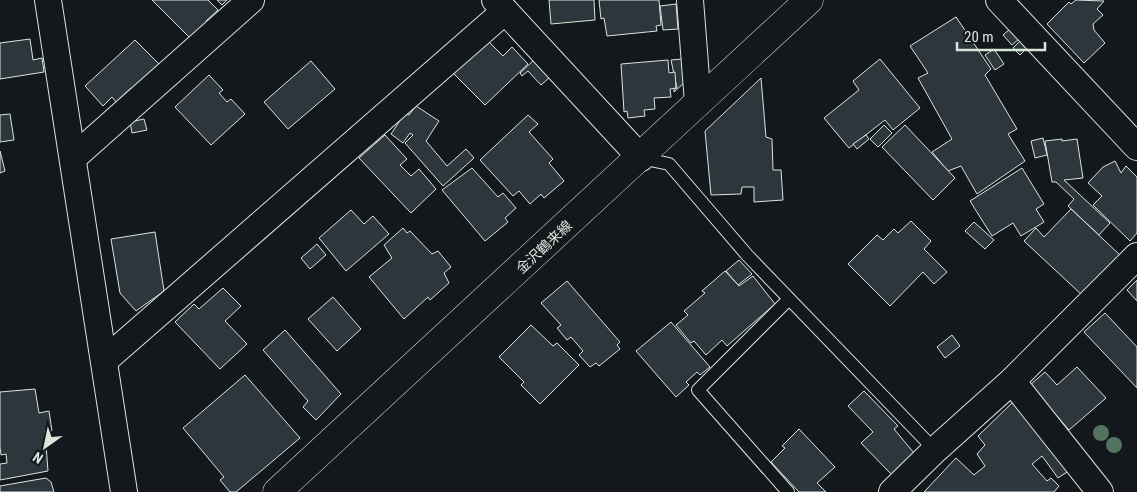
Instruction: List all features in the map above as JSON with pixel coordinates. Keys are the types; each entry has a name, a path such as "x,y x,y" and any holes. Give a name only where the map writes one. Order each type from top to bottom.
{"main road":[{"name":"金沢鶴来線","path":"277,492 641,158 809,0"}],"street":[{"path":"48,0 74,158 124,492"},
{"path":"74,158 251,0"},
{"path":"690,0 698,103"},
{"path":"999,0 1137,147"},
{"path":"104,361 500,5 641,158"},
{"path":"892,492 935,450 1012,381 1137,256"},
{"path":"1012,381 1100,492"}],"lane":[{"path":"641,158 669,164 747,255 935,450"},
{"path":"788,492 698,390 789,299"}],"building":[{"path":"152,0 208,0 218,10 206,21 209,25 193,41"},
{"path":"217,0 227,0 222,5"},
{"path":"549,0 594,0 595,20 551,24"},
{"path":"599,0 659,0 661,25 656,26 657,31 607,36 604,18 601,19"},
{"path":"1076,0 1104,1 1097,9 1103,15 1093,24 1094,30 1105,43 1084,63 1047,24 1069,2 1071,4"},
{"path":"676,4 678,29 663,30 660,6"},
{"path":"956,17 991,69 985,75 1017,129 1008,134 1025,161 977,194 961,166 948,171 932,152 952,139 918,78 928,73 910,46"},
{"path":"1011,28 1020,38 1012,45 1003,35"},
{"path":"30,39 33,60 42,58 44,72 0,79 0,43"},
{"path":"486,39 503,56 512,47 528,64 485,105 452,72"},
{"path":"135,40 160,65 134,91 131,88 116,102 112,97 103,106 85,86"},
{"path":"1021,40 1028,47 1020,55 1013,48"},
{"path":"994,49 1004,64 995,70 985,55"},
{"path":"682,59 684,83 674,92 674,89 677,88 671,60"},
{"path":"880,59 920,108 893,130 885,120 849,148 824,118 859,90 853,81"},
{"path":"534,60 550,77 541,85 528,71 522,76 520,73"},
{"path":"668,60 669,73 675,72 676,88 670,89 671,97 654,98 655,109 644,110 645,116 628,118 627,111 624,112 621,64"},
{"path":"311,61 335,89 288,129 264,102"},
{"path":"209,75 223,90 219,93 227,102 231,99 245,114 211,145 175,107"},
{"path":"761,78 766,137 772,139 773,170 781,170 783,200 754,202 754,187 742,187 741,194 711,195 705,131"},
{"path":"416,106 439,121 426,141 447,166 466,149 474,158 443,186 405,143 413,135 410,133 403,143 391,134 405,113 409,115"},
{"path":"10,114 14,140 0,142 0,115"},
{"path":"528,115 538,124 529,132 553,159 549,163 564,181 544,198 541,194 530,204 519,191 513,196 480,160"},
{"path":"144,119 147,130 132,133 130,122"},
{"path":"884,125 892,133 878,147 870,139"},
{"path":"905,125 955,178 933,200 882,147"},
{"path":"385,135 407,159 400,165 411,176 419,169 436,189 411,213 359,158"},
{"path":"866,135 869,139 857,149 853,144"},
{"path":"1043,138 1047,155 1035,158 1031,141"},
{"path":"1062,139 1062,141 1077,139 1083,178 1064,180 1110,223 1099,235 1068,206 1074,199 1056,182 1052,182 1045,141"},
{"path":"0,151 5,171 0,173"},
{"path":"1115,161 1121,173 1126,166 1137,177 1137,233 1130,241 1093,205 1102,196 1088,183 1103,167"},
{"path":"472,168 498,197 503,193 516,208 505,218 508,222 485,241 442,190"},
{"path":"1022,168 1044,204 1036,209 1044,222 1021,236 1013,223 992,236 970,201"},
{"path":"1071,209 1120,255 1082,295 1024,241 1036,228 1044,237"},
{"path":"351,210 364,224 373,216 389,234 346,271 319,238"},
{"path":"911,221 931,241 924,249 947,272 934,284 923,272 890,306 848,264 877,235 883,240 894,229 898,233"},
{"path":"974,222 994,240 985,249 965,231"},
{"path":"403,228 407,233 410,231 432,254 438,251 451,267 444,273 449,283 430,300 428,297 404,319 369,277 392,258 384,245"},
{"path":"155,232 164,291 136,311 120,293 111,239"},
{"path":"317,244 326,255 310,269 301,258"},
{"path":"739,260 752,274 738,285 726,271"},
{"path":"725,271 739,286 753,276 775,304 727,346 722,340 706,355 694,341 691,343 676,325 688,315 684,311 705,293 702,291"},
{"path":"1137,280 1137,301 1127,290"},
{"path":"567,281 620,342 617,345 620,349 599,366 596,363 590,367 579,355 583,351 571,337 567,340 557,328 561,325 541,303"},
{"path":"223,288 241,306 225,321 247,344 220,369 175,322 194,304 199,309"},
{"path":"333,297 361,329 337,351 308,319"},
{"path":"1105,313 1137,347 1137,388 1084,332"},
{"path":"671,322 710,367 700,375 697,372 686,382 689,385 676,397 636,351"},
{"path":"531,325 553,346 557,343 579,365 540,404 521,385 524,382 499,357"},
{"path":"285,330 341,394 316,420 303,407 308,401 263,350"},
{"path":"952,335 960,346 945,358 937,347"},
{"path":"1077,367 1106,398 1069,430 1030,385 1045,372 1057,385"},
{"path":"245,375 300,438 236,492 230,492 220,480 224,477 183,428"},
{"path":"35,389 39,413 49,411 52,431 45,431 48,471 0,480 0,464 7,463 6,454 1,455 0,447 0,392"},
{"path":"864,391 898,426 894,429 914,453 892,475 861,443 873,432 848,406"},
{"path":"1013,402 1070,470 1058,478 1042,456 1032,464 1047,481 1051,478 1059,486 1054,492 924,492 956,458 974,475 985,466 977,454 985,445 978,436"},
{"path":"799,429 835,467 817,483 826,492 799,492 771,462 785,448 782,446"},
{"path":"46,478 51,482 54,492 0,492 0,486"}]}
